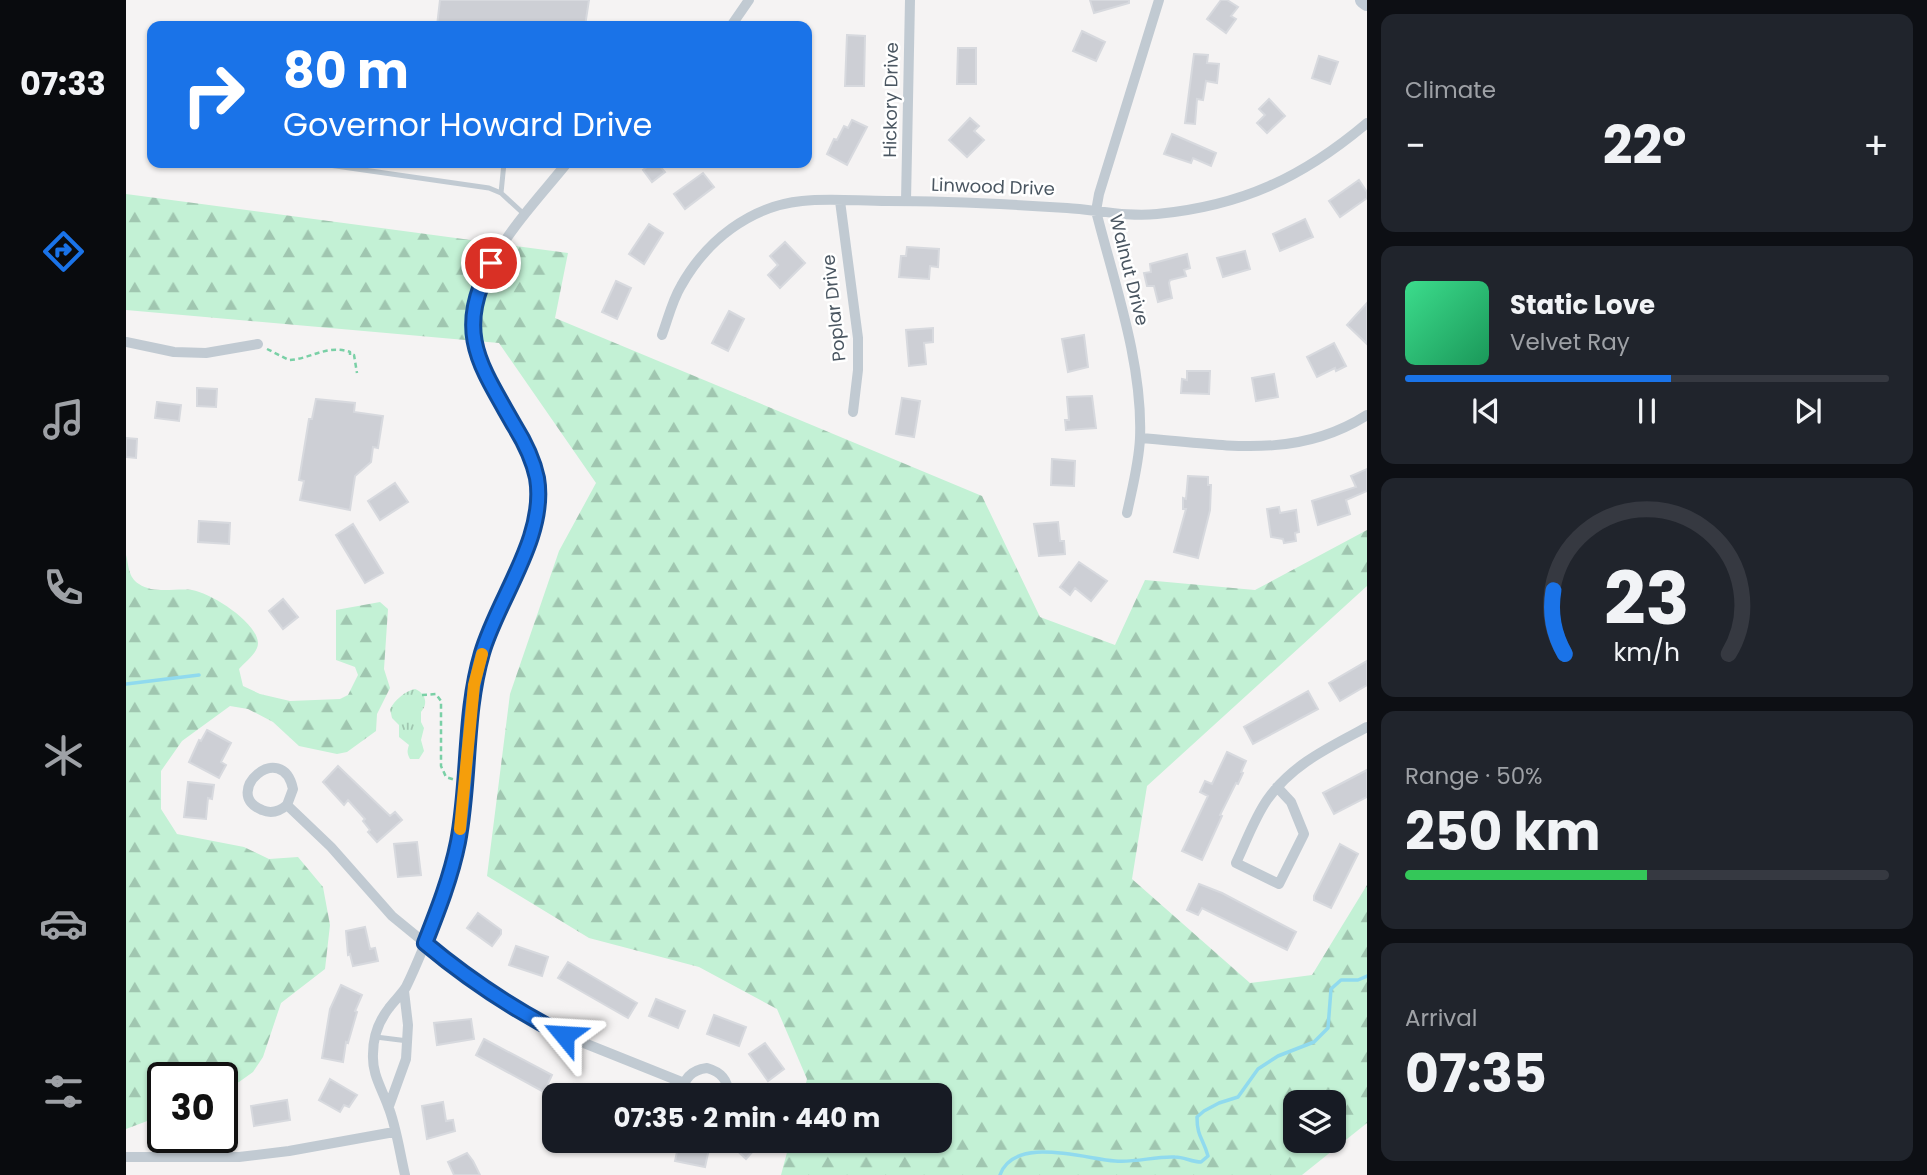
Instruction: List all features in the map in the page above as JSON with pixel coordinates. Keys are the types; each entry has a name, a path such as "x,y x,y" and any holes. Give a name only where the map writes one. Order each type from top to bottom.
{"street":[{"path":"734,21 749,0"},
{"name":"Hickory Drive","path":"906,201 911,0"},
{"name":"Walnut Drive","path":"1127,513 1140,438 1135,377 1130,345 1097,211 1099,194 1159,0"},
{"name":"Linwood Drive","path":"662,335 677,293 695,264 713,243 755,214 776,206 802,201 906,201 1154,214 1227,203 1293,174 1330,152 1367,123"},
{"path":"405,1174 389,1106 378,1087 373,1070 374,1037 380,1022 404,991 449,881 458,841 466,781 474,685 495,618 528,545 536,521 538,499 537,478 531,457 481,369 473,328 473,307 480,283 491,263 525,215 564,168"},
{"name":"Poplar Drive","path":"841,201 858,338 858,370 853,412"},
{"path":"126,342 174,352 206,354 258,344"},
{"path":"1140,438 1275,447 1328,436 1367,415"},
{"path":"1277,787 1291,802 1304,834 1279,884 1236,863 1265,803 1277,787 1309,758 1367,727"},
{"path":"274,768 287,775 293,789 287,805 275,812 256,807 251,801 248,789 255,774 274,768"},
{"path":"287,805 331,847 392,916 469,979 528,1017 564,1035 684,1083 693,1071 700,1069 716,1071 726,1083"},
{"path":"389,1106 406,1059 408,1041 404,991"},
{"path":"126,1157 239,1157 289,1152 394,1132"}],"lane":[{"path":"350,168 489,188 501,193 525,215"},
{"path":"501,193 504,168"},
{"path":"374,1037 408,1041"}],"path":[{"path":"258,344 289,360 327,349 344,349 354,355 356,373"},
{"path":"422,695 436,694 441,701 442,772 452,780 466,781"}],"green space":[{"path":"126,194 568,253 555,318 982,496 1040,617 1115,645 1145,580 1255,590 1367,530 1367,586 1147,786 1132,879 1250,983 1312,975 1367,885 1367,1123 1346,1140 1346,1090 1283,1090 1283,1153 1330,1153 1302,1175 781,1175 787,1153 952,1153 952,1083 806,1083 807,1079 777,1009 699,967 589,938 487,876 510,694 559,551 596,483 499,343 126,310"},
{"path":"126,555 131,575 139,584 151,589 200,592 242,618 256,635 258,643 254,654 239,669 243,686 260,694 290,701 340,699 348,695 358,675 355,667 336,660 336,610 380,602 388,609 384,669 390,688 377,714 376,731 347,752 337,754 299,746 273,722 248,709 230,706 182,741 161,771 161,809 177,834 244,847 269,859 298,857 323,887 330,925 325,969 281,1003 263,1057 253,1072 238,1082 238,1062 147,1062 147,1121 126,1129"},
{"path":"415,689 425,702 421,712 424,728 421,740 424,751 419,759 410,759 409,745 399,737 399,725 392,718 390,709 401,696"}],"building":[{"path":"440,0 589,0 586,21 438,21"},
{"path":"1090,0 1129,0 1129,3 1094,13"},
{"path":"1221,0 1227,0 1238,7 1231,16 1236,19 1226,33 1207,19"},
{"path":"1082,31 1105,42 1096,61 1073,51"},
{"path":"847,35 865,36 864,86 845,86"},
{"path":"958,48 976,48 976,84 957,84"},
{"path":"1194,54 1208,55 1207,63 1219,64 1217,83 1206,81 1203,100 1197,99 1195,124 1185,123"},
{"path":"1319,56 1338,62 1330,84 1312,78"},
{"path":"1269,99 1285,116 1267,133 1257,123 1265,115 1259,109"},
{"path":"970,118 979,126 974,131 984,140 967,157 949,140"},
{"path":"852,120 867,127 847,165 827,154 834,139 837,140 844,126 848,128"},
{"path":"1172,134 1216,153 1211,166 1193,158 1191,163 1164,154"},
{"path":"661,168 665,172 652,182 643,170"},
{"path":"703,173 714,187 685,209 674,194"},
{"path":"1359,180 1367,192 1367,198 1340,217 1329,201"},
{"path":"1305,219 1313,237 1280,251 1273,234"},
{"path":"649,224 663,233 644,264 629,254"},
{"path":"785,242 805,263 780,288 768,275 778,265 770,256"},
{"path":"907,247 939,249 938,267 930,266 929,279 899,277 901,256 906,256"},
{"path":"1245,251 1250,269 1223,277 1217,258"},
{"path":"1187,254 1190,268 1184,270 1186,276 1170,280 1172,298 1158,302 1154,286 1147,286 1144,273 1151,272 1150,264"},
{"path":"616,281 631,288 617,319 602,312"},
{"path":"1367,303 1367,344 1347,325"},
{"path":"729,311 744,319 728,351 712,343"},
{"path":"933,328 933,342 924,343 926,364 909,366 906,330"},
{"path":"1084,335 1088,367 1068,372 1062,339"},
{"path":"1334,343 1346,366 1317,377 1307,357"},
{"path":"1187,371 1210,371 1209,394 1181,393 1182,379 1187,380"},
{"path":"1274,374 1278,397 1256,401 1252,378"},
{"path":"197,388 217,389 216,407 197,406"},
{"path":"1092,396 1096,428 1066,430 1065,420 1069,420 1067,397"},
{"path":"902,398 920,401 914,437 896,434"},
{"path":"316,399 355,403 354,412 383,416 378,448 373,447 371,462 355,476 350,510 300,500 304,481 299,480 309,419 312,419"},
{"path":"157,402 181,405 179,421 155,418"},
{"path":"126,438 137,439 136,458 126,457"},
{"path":"1052,459 1075,461 1074,486 1051,485"},
{"path":"1367,469 1367,491 1346,500 1350,514 1318,525 1312,501 1356,487 1351,476"},
{"path":"1188,476 1208,477 1208,485 1211,485 1210,510 1198,558 1174,552 1186,509 1183,509 1183,498 1186,499"},
{"path":"395,483 408,502 380,520 368,501"},
{"path":"1279,507 1280,513 1296,510 1299,532 1295,533 1296,541 1284,543 1283,539 1271,537 1267,509"},
{"path":"199,521 230,523 229,544 198,542"},
{"path":"1058,522 1060,541 1064,541 1065,554 1039,556 1034,524"},
{"path":"353,524 383,573 365,583 336,535"},
{"path":"1079,562 1107,581 1091,601 1075,588 1070,595 1060,587"},
{"path":"283,599 298,617 283,629 269,611"},
{"path":"1367,661 1367,685 1340,701 1329,683"},
{"path":"1308,691 1318,709 1253,744 1244,727"},
{"path":"207,730 231,743 221,762 226,765 219,778 189,762"},
{"path":"1227,752 1246,761 1241,772 1243,773 1220,815 1222,816 1202,860 1182,851 1208,796 1200,792 1205,781 1212,784"},
{"path":"338,766 390,816 395,812 402,820 377,842 368,832 370,830 363,821 365,819 348,800 344,805 323,782"},
{"path":"1367,770 1367,797 1334,814 1323,793"},
{"path":"188,782 214,785 212,799 208,798 206,819 184,817"},
{"path":"417,842 421,875 398,877 394,844"},
{"path":"1340,844 1358,854 1331,908 1314,900 1314,896"},
{"path":"1199,884 1222,893 1296,932 1287,950 1202,908 1198,915 1187,910"},
{"path":"478,913 501,930 492,946 467,928"},
{"path":"365,927 370,949 375,948 378,961 353,966 350,954 348,955 346,931"},
{"path":"516,946 548,957 542,976 509,965"},
{"path":"568,962 637,1003 628,1018 558,978"},
{"path":"341,985 362,995 355,1011 357,1012 348,1043 346,1042 343,1062 322,1058 330,1009"},
{"path":"656,999 685,1011 678,1028 649,1016"},
{"path":"714,1015 746,1027 739,1046 707,1034"},
{"path":"471,1019 474,1039 437,1045 434,1023"},
{"path":"484,1039 552,1075 548,1083 542,1083 542,1091 476,1055"},
{"path":"765,1043 784,1069 768,1081 749,1054"},
{"path":"330,1079 357,1095 349,1107 344,1105 340,1112 319,1100"},
{"path":"287,1100 290,1120 254,1126 251,1106"},
{"path":"443,1102 446,1121 453,1120 455,1131 427,1139 422,1106"},
{"path":"467,1153 480,1175 454,1175 448,1162"},
{"path":"677,1153 708,1153 705,1167 675,1161"},
{"path":"740,1153 751,1153 746,1159"}],"waterway":[{"path":"126,684 199,675"},
{"path":"1000,1175 1008,1163 1035,1152 1115,1161 1175,1157 1201,1162 1208,1156 1199,1133 1197,1117 1219,1103 1238,1097 1258,1069 1278,1056 1314,1042 1328,1028 1331,989 1341,980 1358,980 1367,976"}],"slow traffic":[{"path":"460,829 474,685 482,654"}],"route":[{"path":"491,263 480,283 473,307 473,328 481,369 531,457 537,478 536,521 482,653 474,685 458,841 449,881 425,943 469,979 499,999 564,1035"}]}
